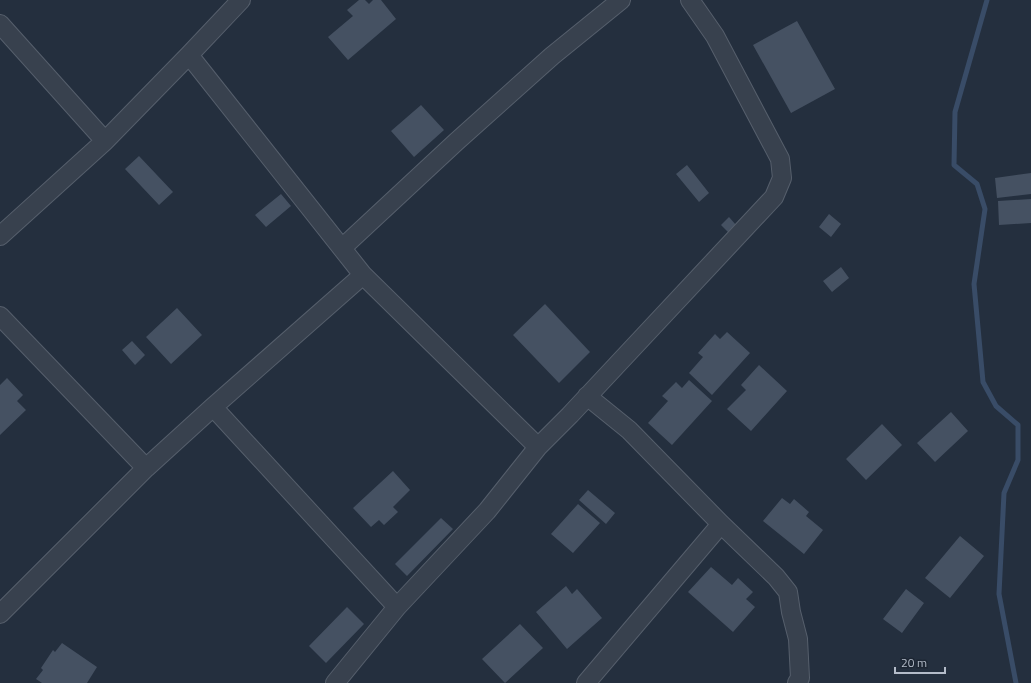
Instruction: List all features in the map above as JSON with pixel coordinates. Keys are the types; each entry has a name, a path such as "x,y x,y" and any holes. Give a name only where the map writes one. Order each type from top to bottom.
{"street":[{"path":"0,236 106,141 241,0"},
{"path":"342,248 552,56 621,0"},
{"path":"335,683 397,607 487,511 538,447 570,415 774,197 782,178 780,159 715,36 690,0"},
{"path":"0,24 106,141"},
{"path":"189,56 362,275 538,447"},
{"path":"3,604 146,468 362,275"},
{"path":"0,316 146,468"},
{"path":"587,396 629,430 720,524 776,577 788,592 791,612 798,639 800,678 797,683"},
{"path":"213,407 397,607"},
{"path":"586,683 720,524"}],"building":[{"path":"359,0 365,0 369,4 373,0 381,0 396,19 348,60 328,37 353,16 347,10"},
{"path":"797,21 835,89 791,113 753,45"},
{"path":"421,105 444,130 414,157 391,131"},
{"path":"139,156 173,192 159,205 125,169"},
{"path":"687,165 709,193 699,202 676,174"},
{"path":"1031,173 1031,194 997,198 995,178"},
{"path":"281,194 291,206 266,227 255,215"},
{"path":"1031,199 1031,223 999,225 998,201"},
{"path":"829,214 841,224 831,237 819,227"},
{"path":"729,217 736,225 728,232 721,225"},
{"path":"841,267 849,278 832,292 823,281"},
{"path":"545,304 590,352 559,383 513,335"},
{"path":"177,308 202,335 171,364 146,337"},
{"path":"727,332 750,353 712,395 689,373 703,357 698,353 715,334 720,339"},
{"path":"132,341 145,355 135,365 122,350"},
{"path":"759,365 787,391 751,431 727,409 746,390 741,385"},
{"path":"7,378 23,395 17,401 26,410 0,435 0,385"},
{"path":"689,380 712,401 672,445 648,423 668,401 662,396 676,382 682,388"},
{"path":"951,412 968,431 935,462 917,443"},
{"path":"882,424 902,445 866,480 846,459"},
{"path":"393,471 410,490 393,507 398,512 384,525 379,520 371,527 353,508"},
{"path":"588,490 615,513 606,524 579,500"},
{"path":"782,498 790,504 794,499 809,512 806,516 823,530 804,554 763,521"},
{"path":"578,504 600,523 573,553 551,534"},
{"path":"441,518 453,529 407,576 395,564"},
{"path":"960,536 984,556 950,598 925,578"},
{"path":"711,567 732,585 738,578 753,592 746,599 755,607 733,632 688,592"},
{"path":"566,586 572,594 577,589 602,618 567,649 536,612"},
{"path":"906,589 924,603 902,633 883,619"},
{"path":"347,607 364,624 326,663 309,646"},
{"path":"520,624 543,648 505,683 482,659"},
{"path":"62,643 97,667 87,683 42,683 36,679 43,670 41,668 53,650 55,652"}],"waterway":[{"path":"987,0 955,112 954,165 977,184 985,209 974,284 983,382 996,406 1018,425 1018,460 1004,493 999,594 1016,683"}]}
